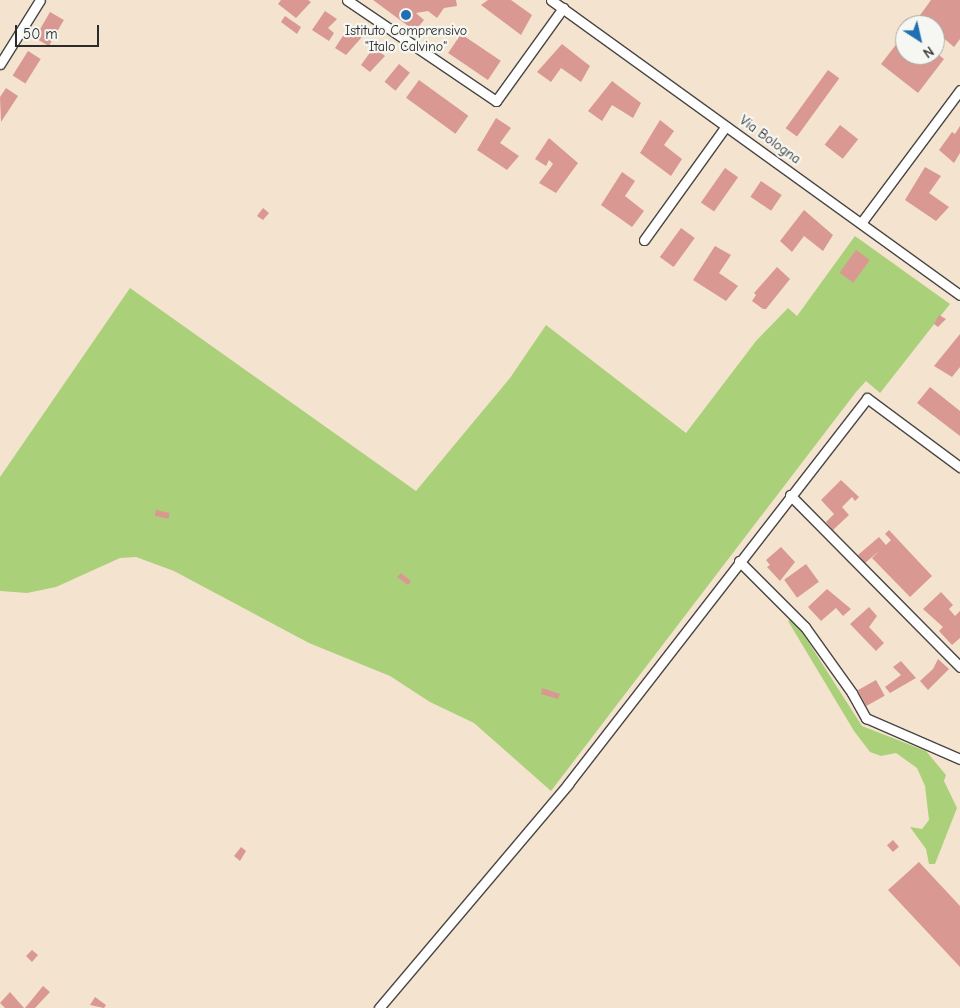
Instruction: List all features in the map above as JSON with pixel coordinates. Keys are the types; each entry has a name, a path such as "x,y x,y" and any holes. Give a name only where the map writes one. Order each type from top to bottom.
{"street":[{"path":"0,64 40,0"},
{"path":"348,0 496,101 563,8"},
{"name":"Via Bologna","path":"551,0 960,295"},
{"path":"861,223 960,90"},
{"path":"644,240 726,126"},
{"path":"379,1008 568,784 867,398 960,467"},
{"path":"790,495 960,667"},
{"path":"739,561 805,627 852,693 866,718 960,759"}],"green space":[{"path":"855,236 950,304 880,393 866,381 856,392 551,791 474,723 430,702 390,676 309,643 174,571 136,557 120,558 56,587 27,593 0,591 0,477 130,288 416,491 510,378 546,325 686,433 756,341 788,308 797,316"},
{"path":"790,620 800,629 862,726 926,751 946,775 944,781 957,808 935,864 929,864 926,849 910,827 922,829 929,820 925,786 917,768 896,753 881,756 870,752 854,731 788,621"}],"building":[{"path":"281,0 308,0 311,2 296,18 278,4"},
{"name":"Istituto Comprensivo \"Italo Calvino\"","path":"373,0 456,0 457,6 444,8 437,18 428,11 416,13 424,20 415,31"},
{"path":"488,0 511,0 532,15 521,35 481,5"},
{"path":"931,0 960,0 960,39 954,47 945,39 945,15 920,15"},
{"path":"325,11 337,19 328,28 334,33 329,41 312,30"},
{"path":"50,12 64,20 49,46 35,38"},
{"path":"285,16 301,27 297,34 281,22"},
{"path":"348,28 362,37 346,55 335,48"},
{"path":"461,34 501,61 488,80 448,53"},
{"path":"562,44 590,66 581,82 561,68 551,82 537,72"},
{"path":"895,46 895,65 939,65 918,93 881,64"},
{"path":"374,47 385,56 370,72 361,65"},
{"path":"28,51 41,59 25,84 13,76"},
{"path":"399,64 410,73 395,91 385,82"},
{"path":"828,70 839,78 797,136 786,128"},
{"path":"419,80 468,116 455,134 406,98"},
{"path":"612,81 641,103 633,118 612,105 602,121 588,111"},
{"path":"6,88 18,96 1,122 0,97"},
{"path":"496,118 511,128 500,143 519,156 507,170 477,150"},
{"path":"660,120 674,131 664,145 682,159 671,176 640,153"},
{"path":"840,125 858,139 843,159 825,145"},
{"path":"960,126 960,153 954,163 939,150 952,132 955,134"},
{"path":"549,138 578,163 556,193 539,183 553,164 549,160 546,166 535,159"},
{"path":"925,167 941,176 929,193 949,207 936,221 905,200"},
{"path":"725,168 738,177 714,212 701,202"},
{"path":"622,172 635,181 625,196 644,211 632,227 601,205"},
{"path":"761,181 782,195 771,211 750,197"},
{"path":"263,208 269,213 263,220 257,216"},
{"path":"804,210 833,235 823,251 804,236 792,252 780,241"},
{"path":"681,228 695,238 674,267 660,257"},
{"path":"715,246 731,255 719,273 738,286 726,301 693,280"},
{"path":"856,250 870,260 853,283 840,273"},
{"path":"777,267 790,279 766,309 763,309 752,301 756,295 754,293"},
{"path":"939,315 946,319 938,327 934,324"},
{"path":"960,334 960,367 952,377 934,366"},
{"path":"930,387 960,411 960,436 917,403"},
{"path":"841,480 859,497 855,501 852,497 842,507 849,515 833,530 826,522 834,514 821,500"},
{"path":"156,510 170,513 168,519 155,516"},
{"path":"889,530 932,576 910,597 872,558 879,551 865,563 858,555 879,537 886,545 891,540 885,534"},
{"path":"781,547 795,562 780,581 767,567 770,565 766,560"},
{"path":"806,564 819,582 797,598 784,580"},
{"path":"401,573 411,581 408,585 397,577"},
{"path":"827,589 851,609 843,616 836,608 821,621 808,607"},
{"path":"941,592 953,605 949,609 955,616 960,611 960,638 952,645 939,631 943,627 923,609"},
{"path":"869,607 877,616 869,627 884,643 876,651 850,624"},
{"path":"938,659 949,669 928,690 920,681 933,669"},
{"path":"901,661 916,678 890,693 885,687 901,675 893,667"},
{"path":"876,680 885,696 866,706 858,690"},
{"path":"542,688 560,694 558,699 541,694"},
{"path":"893,840 899,847 893,852 887,845"},
{"path":"241,847 246,851 240,861 234,856"},
{"path":"919,862 960,906 960,967 888,890"},
{"path":"32,950 38,955 32,962 26,956"},
{"path":"43,986 50,992 35,1008 25,1008"},
{"path":"10,992 24,1008 5,1008 0,1003"},
{"path":"95,997 106,1005 104,1008 90,1005"}],"place":[{"name":"Istituto Comprensivo \"Italo Calvino\"","path":"406,15"}]}
